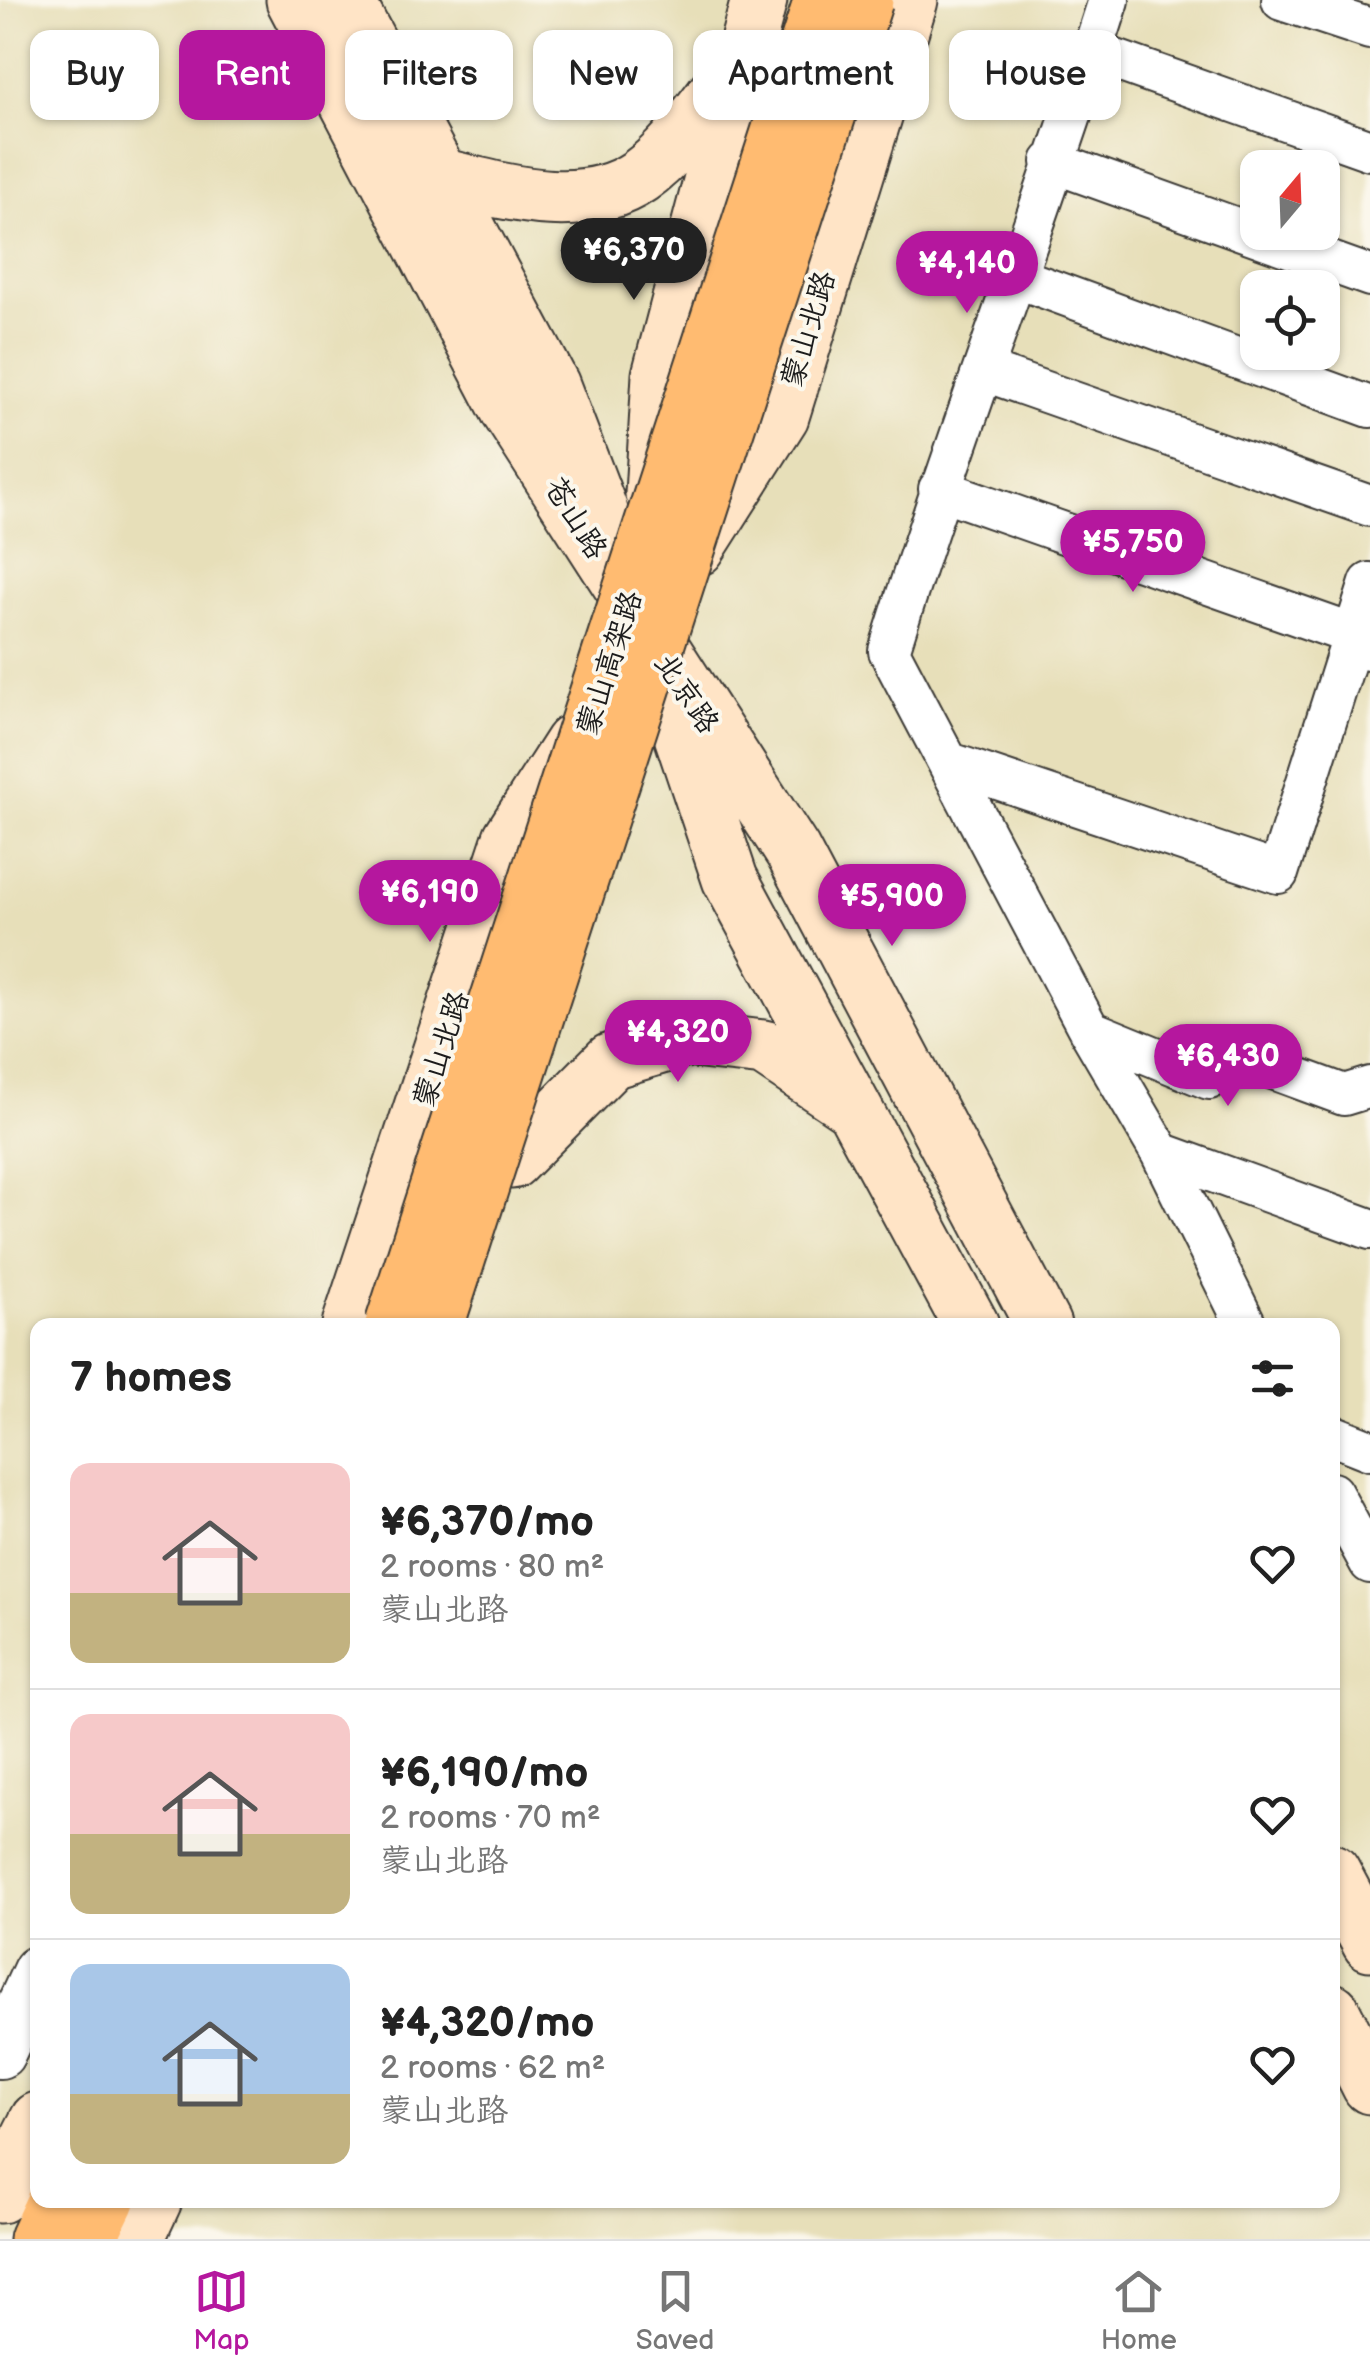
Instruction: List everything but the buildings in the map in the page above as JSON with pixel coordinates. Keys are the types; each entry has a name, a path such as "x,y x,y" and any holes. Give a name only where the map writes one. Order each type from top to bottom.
{"highway":[{"name":"蒙山高架路","path":"395,1318 822,0"},
{"name":"蒙山高架路","path":"438,1318 865,0"},
{"path":"37,2239 51,2208"},
{"path":"88,2239 103,2208"}],"main road":[{"name":"苍山路","path":"294,0 509,411 646,630"},
{"name":"苍山路","path":"346,0 552,386 646,630"},
{"name":"蒙山北路","path":"749,30 758,0"},
{"name":"蒙山北路","path":"352,1318 511,838 781,416 910,0"},
{"path":"436,175 531,198 598,192 638,177 675,144 694,120"},
{"name":"蒙山北路","path":"460,1318 607,874 646,630 660,375 725,120"},
{"name":"北京路","path":"646,630 730,879 968,1318"},
{"name":"北京路","path":"646,630 793,852 1039,1318"},
{"path":"512,1160 612,1061 684,1039 764,1048 859,1111"},
{"path":"1340,1887 1370,1943"},
{"path":"1340,2027 1370,2086"},
{"path":"0,2195 30,2136"},
{"path":"136,2239 150,2208"}],"street":[{"path":"1100,30 1109,0"},
{"path":"1282,0 1370,30"},
{"path":"1121,62 1370,150"},
{"path":"1068,120 1018,278 939,490 889,652 1089,1030 1161,1153 1243,1318"},
{"path":"1052,162 1370,276"},
{"path":"1018,278 1370,407"},
{"path":"985,371 1370,506"},
{"path":"939,490 1360,642"},
{"path":"950,763 1278,873 1360,642 1370,583"},
{"path":"1089,1030 1209,1079 1235,1055 1344,1094 1370,1087"},
{"path":"1161,1153 1370,1229"},
{"path":"1340,1439 1370,1450"},
{"path":"1340,1508 1370,1563"},
{"path":"0,2053 30,1989"}]}
